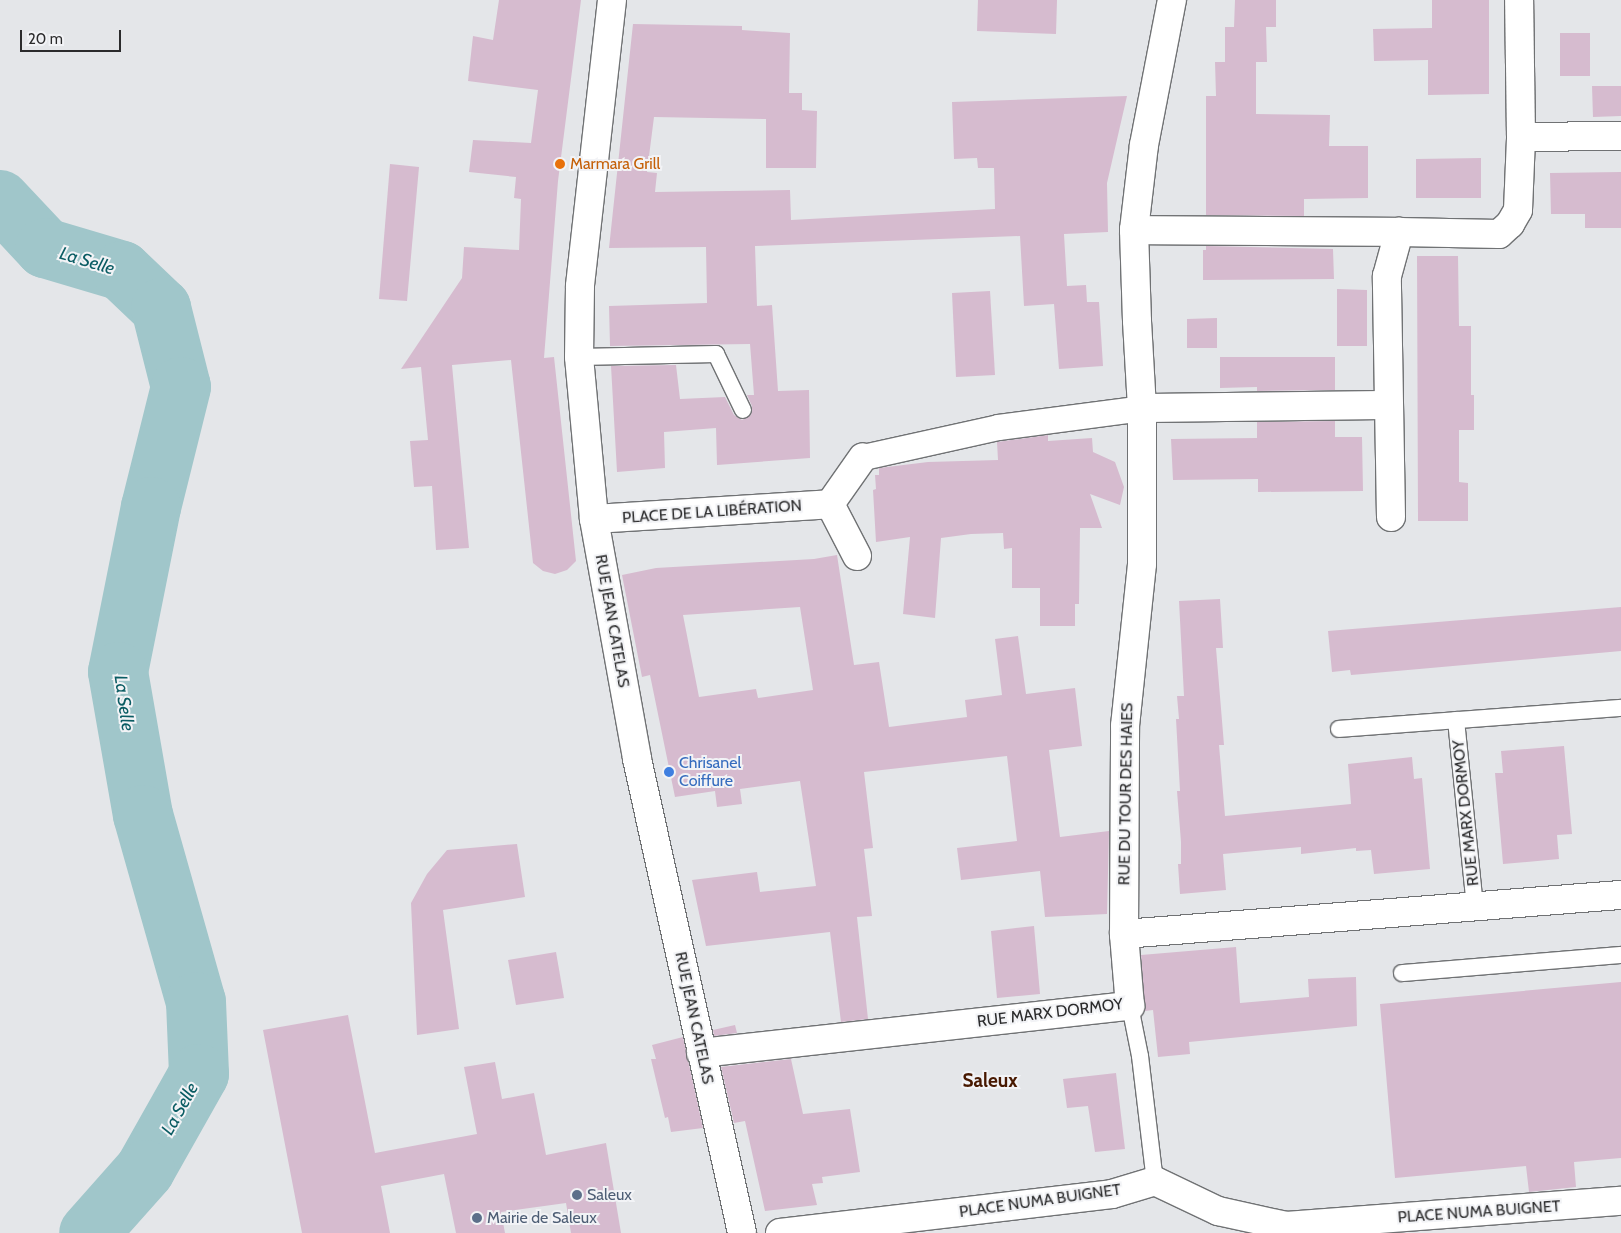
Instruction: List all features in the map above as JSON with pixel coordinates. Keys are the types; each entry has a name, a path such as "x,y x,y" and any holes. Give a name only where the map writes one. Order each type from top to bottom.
{"street":[{"name":"RUE JEAN CATELAS","path":"612,0 580,286 579,357 594,519 636,759 742,1233"},
{"path":"1142,408 1134,230 1144,145 1172,0"},
{"path":"1134,230 1499,234 1510,224 1518,210 1521,137 1519,0"},
{"path":"1521,137 1621,136"},
{"path":"1391,517 1387,276 1399,232"},
{"path":"857,556 830,504 863,456 998,426 1142,408 1388,405"},
{"name":"RUE DU TOUR DES HAIES","path":"1124,934 1125,726 1142,564 1142,408"},
{"name":"PLACE DE LA LIBÉRATION","path":"594,519 830,504"},
{"name":"RUE MARX DORMOY","path":"701,1053 1130,1006 1124,934 1621,895"},
{"name":"PLACE NUMA BUIGNET","path":"780,1233 1112,1194 1155,1181 1218,1211 1286,1226 1621,1201"}],"lane":[{"path":"579,357 716,354 743,410"},
{"name":"RUE MARX DORMOY","path":"1338,729 1621,708"},
{"name":"RUE MARX DORMOY","path":"1456,720 1475,906"},
{"path":"1402,973 1621,955"},
{"path":"1130,1006 1140,1056 1155,1181"}],"building":[{"path":"499,0 581,0 558,181 544,358 554,357 576,561 567,570 555,574 543,571 533,563 511,360 452,365 469,548 436,550 432,486 414,487 410,441 428,440 421,367 401,369 462,278 464,247 519,250 521,199 514,198 516,177 469,172 473,140 531,143 538,90 468,81 473,36 493,40"},
{"path":"978,0 1057,0 1056,34 977,31"},
{"path":"1235,0 1276,0 1276,27 1266,27 1267,62 1256,62 1256,114 1330,115 1329,146 1368,146 1368,198 1304,199 1304,216 1206,215 1206,96 1216,96 1215,62 1225,62 1225,27 1234,27"},
{"path":"1432,0 1489,0 1489,94 1428,95 1428,60 1374,61 1373,29 1432,28"},
{"path":"633,24 742,26 742,30 790,33 789,93 802,93 802,110 817,111 816,168 766,168 766,119 654,117 647,172 657,173 655,192 790,190 791,220 995,209 994,168 978,168 977,158 954,159 952,102 1127,96 1107,183 1108,232 1064,234 1067,286 1086,285 1087,302 1099,302 1103,366 1059,369 1054,304 1024,306 1020,236 755,246 757,306 772,305 778,391 809,390 810,458 717,465 716,428 664,432 665,468 617,472 611,366 676,365 680,399 725,397 734,415 742,420 751,415 752,406 747,395 754,395 750,344 610,346 609,306 707,303 706,247 609,248"},
{"path":"1560,33 1590,33 1590,76 1560,76"},
{"path":"1592,86 1621,86 1621,116 1593,117"},
{"path":"1481,158 1481,198 1416,198 1416,159"},
{"path":"390,164 419,167 407,301 379,299"},
{"path":"1621,172 1621,228 1585,228 1585,214 1551,214 1550,173"},
{"path":"1206,246 1333,249 1334,279 1203,280 1203,250 1206,250"},
{"path":"1417,256 1458,256 1459,326 1471,326 1471,395 1474,395 1474,430 1459,430 1459,482 1468,483 1468,521 1418,521"},
{"path":"1337,289 1367,290 1367,346 1337,346"},
{"path":"990,291 995,375 956,377 952,293"},
{"path":"1217,318 1217,348 1187,348 1187,319"},
{"path":"1220,357 1335,357 1335,390 1257,391 1257,387 1220,388"},
{"path":"1335,421 1335,437 1362,437 1363,491 1258,492 1258,479 1173,480 1171,439 1257,438 1257,422"},
{"path":"1048,435 1048,441 1092,438 1093,452 1115,462 1124,487 1120,505 1090,494 1102,528 1080,528 1079,604 1075,604 1075,626 1040,626 1040,588 1012,588 1012,548 1004,549 1003,533 971,534 941,538 935,618 903,614 910,537 876,542 873,490 876,489 875,475 879,475 879,468 928,462 998,460 997,442"},
{"path":"837,555 854,665 879,662 889,727 967,717 965,700 1002,695 995,639 1018,636 1026,694 1075,688 1082,746 1049,750 1060,837 1109,831 1107,914 1045,917 1040,871 961,880 957,848 1017,841 1007,756 864,772 873,848 864,849 872,916 857,917 868,1019 841,1022 830,932 706,946 692,880 757,872 760,892 816,886 800,781 740,789 742,804 717,807 715,791 675,797 650,675 642,677 622,575 656,568 814,559","holes":["800,607 813,690 758,698 756,689 699,697 683,615"]},
{"path":"1220,599 1223,648 1216,648 1224,745 1219,745 1225,816 1351,804 1348,764 1412,757 1414,779 1422,778 1430,869 1374,874 1371,850 1356,851 1356,848 1301,854 1301,847 1223,854 1226,890 1180,894 1178,864 1181,864 1181,842 1177,791 1180,791 1176,719 1179,719 1177,696 1184,696 1179,601"},
{"path":"1621,607 1621,651 1351,675 1350,670 1332,672 1328,631"},
{"path":"1564,746 1572,834 1557,835 1559,859 1503,864 1495,773 1503,773 1501,751"},
{"path":"517,844 525,897 443,910 459,1029 417,1035 411,903 427,874 447,850"},
{"path":"1034,926 1040,994 997,998 991,931"},
{"path":"1236,947 1240,1003 1309,997 1308,979 1356,977 1357,1026 1189,1042 1190,1054 1158,1057 1153,1010 1145,1011 1141,955"},
{"path":"556,952 564,998 516,1005 508,960"},
{"path":"1621,982 1621,1158 1574,1162 1576,1187 1529,1192 1526,1166 1395,1178 1380,1004"},
{"path":"348,1015 375,1153 477,1134 464,1067 495,1062 502,1099 534,1093 546,1155 606,1143 621,1233 571,1233 566,1203 501,1212 505,1233 456,1233 444,1174 381,1186 390,1233 302,1233 263,1030"},
{"path":"735,1025 737,1033 714,1036 713,1030"},
{"path":"683,1037 703,1128 671,1132 668,1117 665,1118 651,1059 656,1059 652,1045"},
{"path":"791,1059 803,1114 850,1109 860,1172 822,1177 823,1183 812,1184 817,1205 765,1211 745,1121 734,1123 721,1067"},
{"path":"1116,1073 1125,1149 1095,1152 1088,1106 1067,1108 1063,1079"}],"waterway":[{"name":"La Selle","path":"0,200 45,248 122,271 161,308 181,387 151,507 118,672 143,815 196,1002 199,1074 145,1170 89,1233"}],"place":[{"name":"Marmara Grill","path":"560,164"},
{"name":"Chrisanel Coiffure","path":"669,772"},
{"name":"Saleux","path":"577,1195"},
{"name":"Mairie de Saleux","path":"477,1218"}],"district":[{"name":"Saleux","path":"990,1081"}]}
